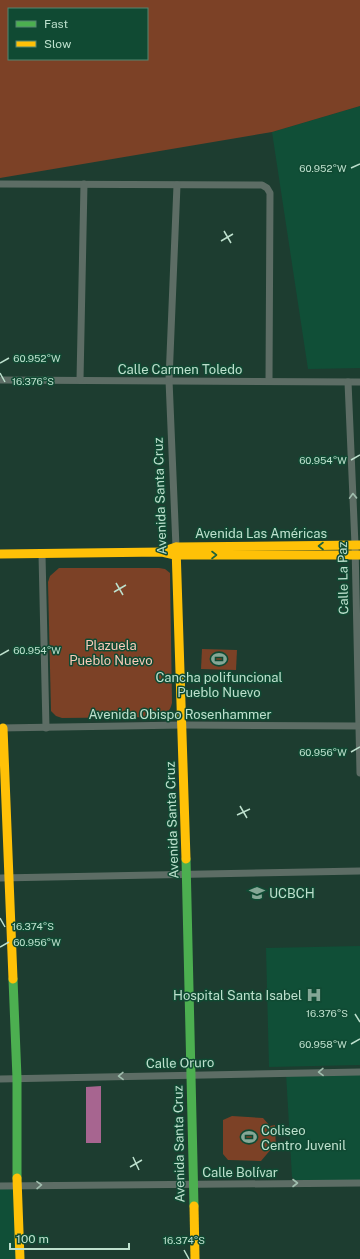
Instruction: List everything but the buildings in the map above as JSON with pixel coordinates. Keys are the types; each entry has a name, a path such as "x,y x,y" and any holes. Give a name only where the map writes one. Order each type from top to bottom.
{"main road":[{"name":"Avenida Las Américas","path":"0,554 42,555 162,552 357,545"},
{"name":"Avenida Las Américas","path":"175,551 357,555"},
{"name":"Avenida Santa Cruz","path":"175,551 183,725 195,1259"},
{"path":"2,728 4,878 17,1078 17,1186 20,1259"}],"street":[{"path":"0,184 262,185 267,188 270,193 269,381"},
{"path":"80,380 84,184"},
{"name":"Avenida Santa Cruz","path":"175,551 169,380 177,184"},
{"name":"Calle Carmen Toledo","path":"0,380 360,382"},
{"name":"Calle La Paz","path":"348,382 357,545 360,773"},
{"path":"42,555 46,728"},
{"name":"Avenida Obispo Rosenhammer","path":"2,728 183,725 359,726"},
{"path":"4,878 360,871"},
{"name":"Calle Oruro","path":"0,1079 191,1074 360,1072"},
{"name":"Calle Bolívar","path":"0,1186 360,1183"}],"shaded area":[{"path":"360,106 360,368 308,369 272,132"},
{"name":"Hospital Santa Isabel","path":"360,946 360,1065 269,1067 266,948"},
{"path":"360,1072 360,1181 295,1180 292,1177 286,1073"},
{"path":"101,1086 101,1143 86,1143 86,1087"},
{"path":"0,1186 17,1186 20,1259 0,1259"}],"green space":[{"path":"0,0 360,0 360,106 272,132 0,178"},
{"name":"Plazuela Pueblo Nuevo","path":"59,568 159,568 165,569 170,573 172,703 169,711 165,714 158,717 62,718 56,716 51,711 48,582 50,576"},
{"name":"Cancha polifuncional Pueblo Nuevo","path":"202,649 237,650 236,670 201,669"},
{"name":"Coliseo Centro Juvenil","path":"232,1116 263,1118 270,1126 275,1125 276,1149 272,1148 261,1161 228,1160 223,1154 223,1120"}],"traffic: fast":[{"path":"186,859 194,1206"},
{"path":"13,979 17,1078 17,1178"}],"traffic: slow":[{"path":"170,549 176,547 360,545"},
{"path":"176,547 186,859"},
{"path":"0,554 162,552 175,555 360,555"},
{"path":"3,728 13,979"},
{"path":"17,1178 20,1259"},
{"path":"194,1206 195,1259"}],"place":[{"name":"Cancha polifuncional Pueblo Nuevo","path":"219,659"},
{"name":"UCBCH","path":"257,893"},
{"name":"Hospital Santa Isabel","path":"314,995"},
{"name":"Coliseo Centro Juvenil","path":"249,1137"}]}
